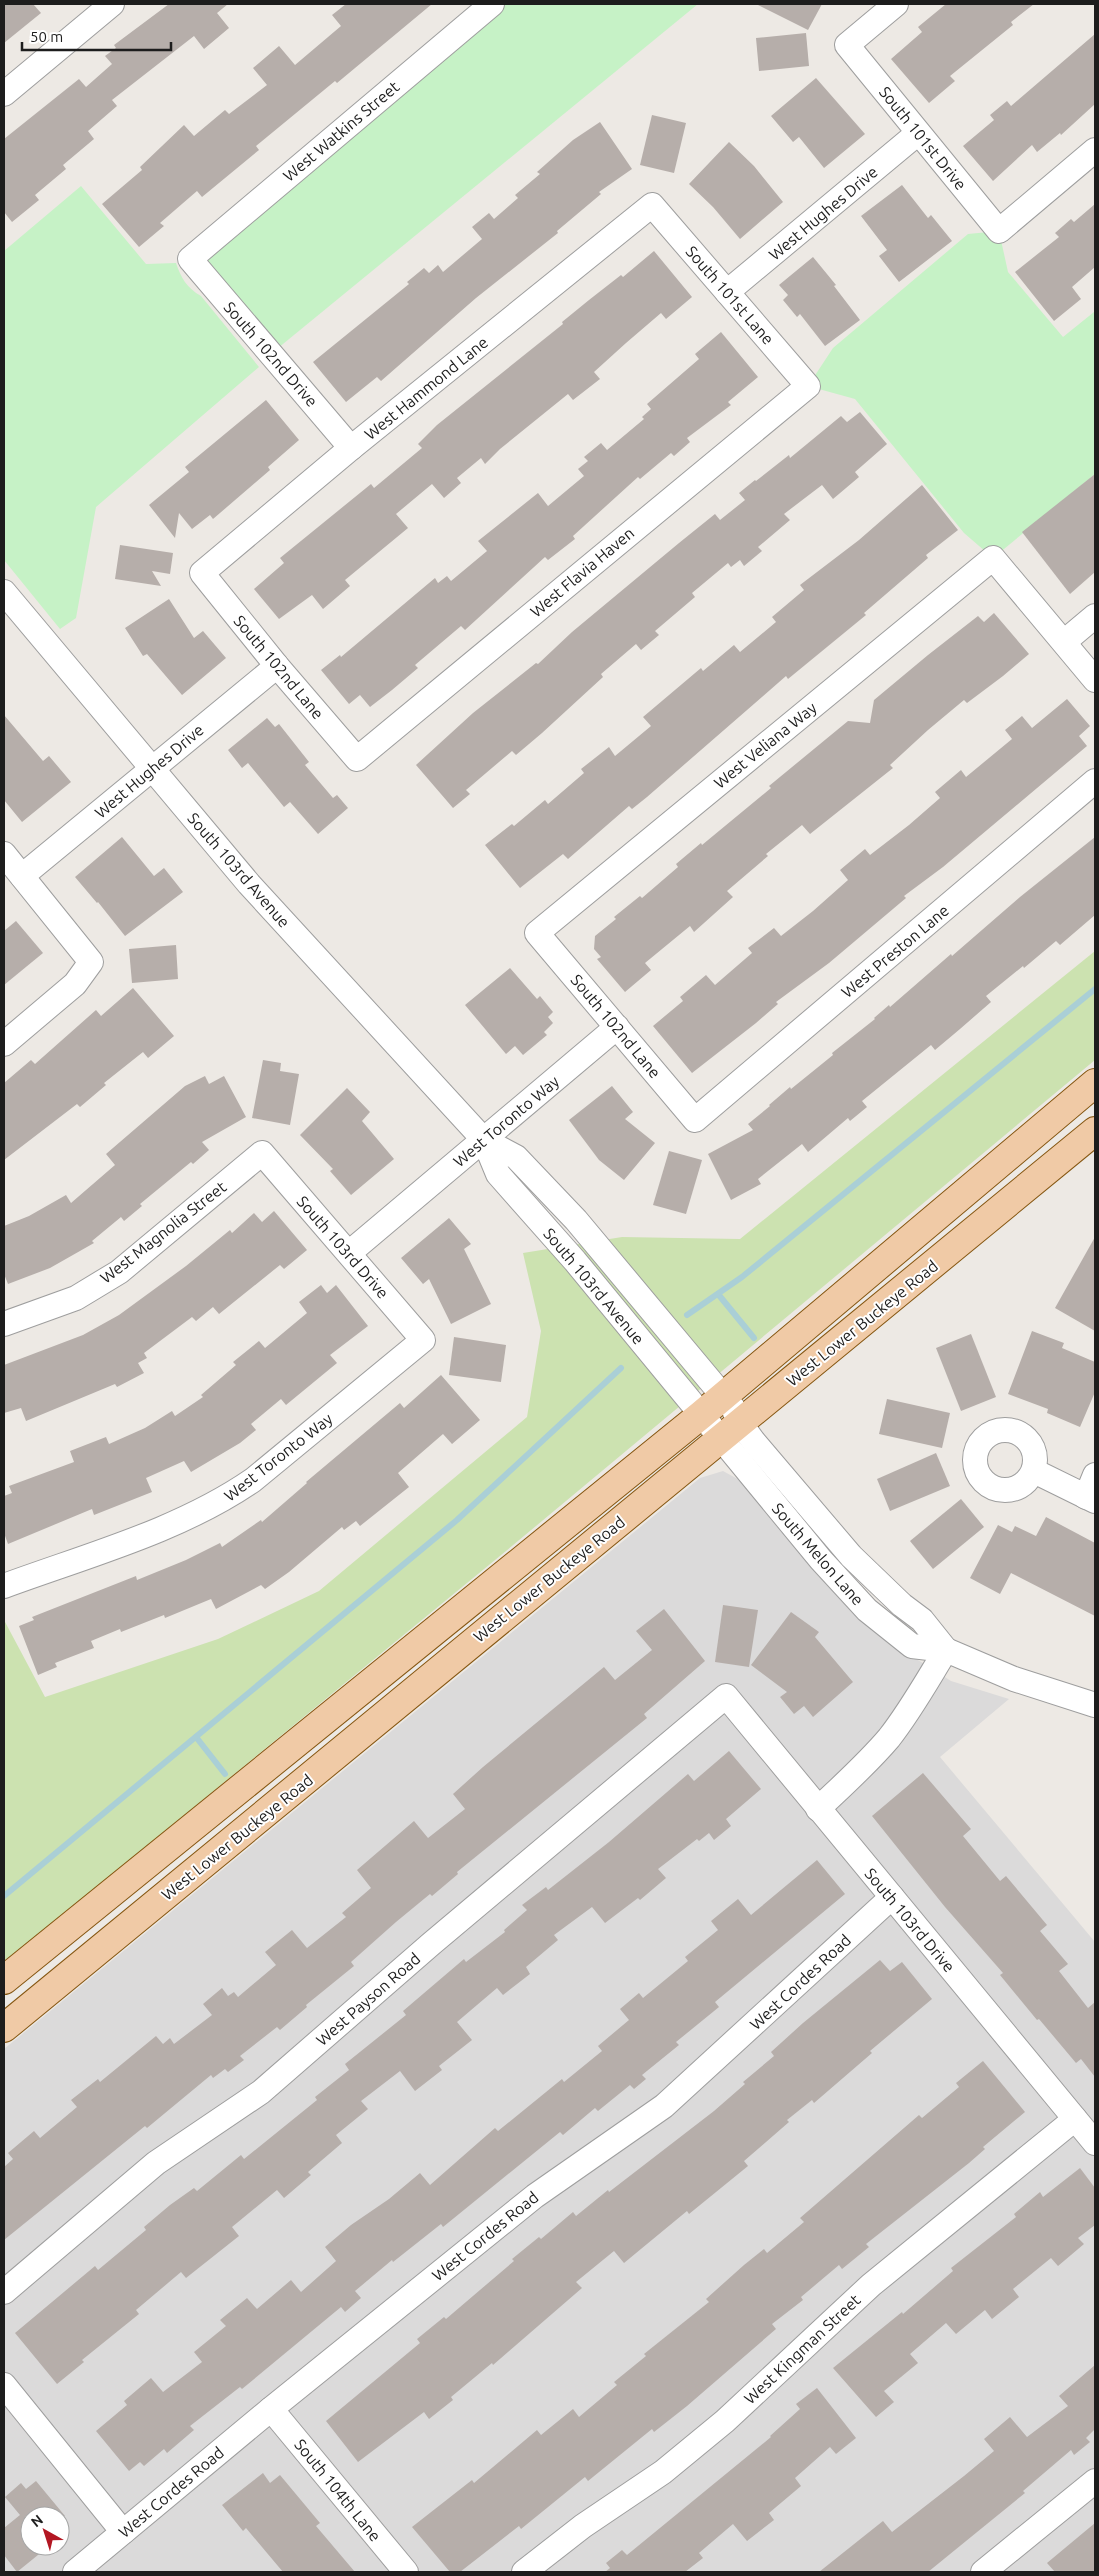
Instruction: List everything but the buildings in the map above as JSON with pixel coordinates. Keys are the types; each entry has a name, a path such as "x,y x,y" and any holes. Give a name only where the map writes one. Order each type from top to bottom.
{"main road":[{"name":"West Lower Buckeye Road","path":"4,2028 721,1418 1095,1083"},
{"name":"West Lower Buckeye Road","path":"4,1980 721,1418 1095,1131"}],"street":[{"path":"4,94 112,4"},
{"name":"West Watkins Street","path":"190,259 492,4"},
{"name":"South 101st Drive","path":"896,4 847,45 999,231 1095,150"},
{"name":"West Hughes Drive","path":"727,292 918,133"},
{"name":"South 101st Lane","path":"652,205 808,386"},
{"name":"West Hammond Lane","path":"202,573 351,448 652,205"},
{"name":"South 102nd Drive","path":"190,259 351,448"},
{"name":"West Flavia Haven","path":"356,759 808,386"},
{"name":"West Veliana Way","path":"537,933 993,558 1064,642"},
{"name":"South 102nd Lane","path":"202,573 277,666 356,759"},
{"name":"South 103rd Avenue","path":"4,592 249,884 484,1140 498,1174 575,1261 721,1418"},
{"path":"1095,616 1064,642 1095,680"},
{"name":"West Hughes Drive","path":"22,876 277,666"},
{"name":"West Preston Lane","path":"695,1120 1095,782"},
{"path":"4,854 91,962 75,984 4,1044"},
{"name":"South 102nd Lane","path":"537,933 695,1120"},
{"name":"West Toronto Way","path":"349,1253 617,1027"},
{"name":"South 103rd Drive","path":"262,1153 423,1340"},
{"name":"West Magnolia Street","path":"4,1324 76,1298 119,1272 262,1153"},
{"name":"West Toronto Way","path":"4,1586 179,1522 227,1498 253,1480 423,1340"},
{"name":"South Melon Lane","path":"721,1418 851,1556 902,1605 922,1620 946,1650 1014,1679 1095,1705"},
{"path":"1034,1471 1091,1499 1095,1475"},
{"path":"818,1809 864,1766 888,1738 905,1716 946,1650"},
{"name":"South 103rd Drive","path":"726,1696 1095,2143"},
{"name":"West Payson Road","path":"4,2292 156,2163 262,2092 430,1944 726,1696"},
{"name":"West Cordes Road","path":"75,2572 271,2408 535,2196 664,2106 892,1897"},
{"name":"West Kingman Street","path":"524,2572 583,2526 663,2472 725,2421 871,2284 1075,2119"},
{"path":"4,2385 123,2532"},
{"name":"South 104th Lane","path":"271,2408 406,2572"},
{"path":"990,2570 1095,2481"}],"shaded area":[{"path":"723,1471 745,1483 907,1653 951,1681 1009,1699 940,1757 1095,1942 1095,2572 4,2572 4,2049 700,1478"}],"green space":[{"path":"492,4 698,4 272,353 190,259"},
{"path":"81,186 146,264 176,263 185,282 201,296 259,367 96,507 76,618 60,629 4,560 4,251"},
{"path":"999,231 1008,272 1063,337 1095,313 1095,474 993,558 964,533 855,399 808,386 833,348 968,234"},
{"path":"1095,951 1095,1060 506,1551 4,1963 4,1620 45,1697 218,1639 319,1591 527,1417 541,1331 523,1253 622,1237 740,1239"}],"waterway":[{"path":"687,1315 742,1277 1095,989"},
{"path":"718,1294 754,1338"},
{"path":"4,1896 457,1520 621,1368"},
{"path":"196,1737 225,1774"}]}
